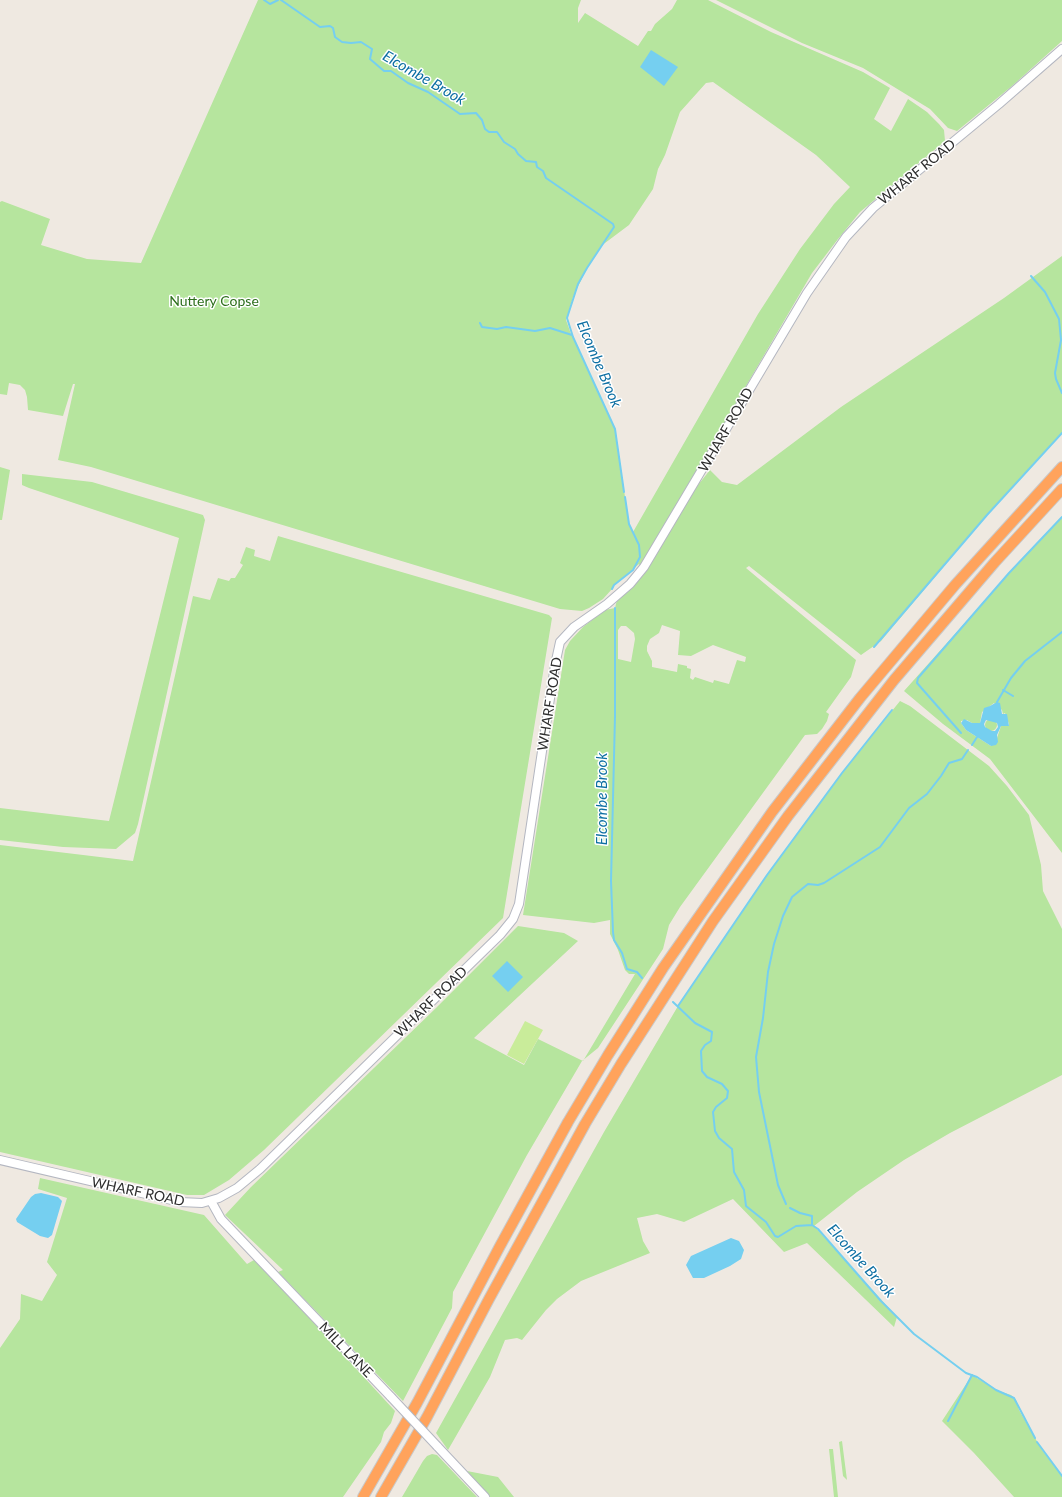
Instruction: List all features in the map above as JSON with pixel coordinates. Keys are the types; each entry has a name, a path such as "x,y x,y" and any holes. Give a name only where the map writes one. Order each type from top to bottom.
{"highway":[{"path":"363,1497 429,1379 557,1142 608,1055 663,968 767,818 860,698 955,585 1062,467"},
{"path":"381,1497 437,1398 489,1299 585,1124 621,1064 713,921 788,816 894,680 995,562 1062,489"}],"main road":[{"name":"WHARF ROAD","path":"0,1160 180,1202 196,1204 212,1201 237,1188 260,1169 508,926 513,919 520,898 555,665 560,642 574,627 607,604 630,584 644,567 803,299 825,265 846,237 873,208 999,104 1062,49"},
{"name":"MILL LANE","path":"212,1201 221,1219 485,1497"}],"green space":[{"name":"Nuttery Copse","path":"258,0 581,0 578,8 578,23 585,13 638,46 648,31 651,31 655,24 672,9 677,0 708,0 771,32 863,72 890,88 874,119 891,131 908,99 927,112 939,124 944,130 945,141 860,212 812,273 680,499 694,490 710,470 722,482 737,485 841,407 1004,298 1062,256 1062,433 987,515 881,641 861,655 749,566 746,568 856,660 851,677 826,712 829,714 822,729 817,734 805,735 680,907 669,925 663,949 598,1048 584,1059 635,974 629,974 625,970 618,950 610,934 610,920 594,923 523,915 565,650 570,641 583,627 605,610 615,608 617,600 629,591 643,571 639,564 614,585 603,599 589,608 582,611 560,609 91,467 58,460 75,384 73,384 63,416 28,410 25,390 20,385 9,383 7,395 0,394 0,202 2,201 50,219 41,245 87,259 141,263","holes":["713,82 816,155 850,187 834,204 800,249 758,314 633,532 629,524 615,429 572,335 552,329 571,334 566,320 573,297 587,268 601,246 629,225 653,189 658,169 665,155 680,112 706,83","662,625 680,631 678,655 691,656 713,645 746,657 745,662 737,660 729,684 714,680 713,683 695,677 693,680 690,678 691,669 687,668 687,666 678,664 677,672 652,667 652,661 647,651 647,646 650,639 659,633","621,626 626,626 634,633 635,639 631,662 618,659 618,630"]},
{"path":"716,0 1062,0 1062,41 1012,86 957,131 948,128 930,109 863,68 802,43"},
{"path":"0,467 10,470 2,520 0,520"},
{"path":"22,474 92,482 203,515 205,520 138,824 135,833 116,849 63,847 0,840 0,808 109,821 179,538 29,488 22,485"},
{"path":"1062,518 1062,853 990,759 943,724 904,691 1031,549","holes":["994,703 1002,710 1003,714 1005,713 1009,726 1001,726 997,738 991,746 966,730 961,723 961,721 967,720 972,723 980,723 982,712"]},
{"path":"278,536 549,615 552,618 503,918 264,1150 229,1180 204,1195 187,1195 0,1152 0,845 133,861 193,596 210,600 218,578 229,581 231,578 235,578 243,565 240,563 246,547 255,550 254,556 270,561"},
{"path":"900,701 910,706 989,766 1007,786 1029,815 1041,865 1043,891 1062,929 1062,1075 950,1133 904,1160 857,1192 814,1226 897,1317 894,1327 807,1243 784,1252 733,1199 684,1222 657,1214 637,1218 643,1241 650,1253 581,1281 557,1299 546,1310 522,1340 517,1338 505,1340 490,1377 448,1450 436,1433 604,1132 678,1006 767,875 842,773"},
{"path":"989,719 993,719 997,725 993,731 989,731 985,727 985,723"},
{"path":"518,926 564,933 578,941 474,1038 524,1065 538,1039 582,1061 527,1155 453,1292 452,1308 403,1401 278,1272 283,1270 225,1215 251,1187 436,1008"},
{"path":"525,1021 543,1030 524,1064 507,1055"},
{"path":"40,1178 204,1215 247,1264 254,1260 303,1311 395,1411 391,1423 384,1432 381,1442 343,1497 0,1497 0,1348 20,1319 21,1294 42,1301 57,1275 47,1262 67,1198 38,1189"},
{"path":"972,1375 996,1390 1011,1395 1016,1400 1019,1410 1042,1450 1062,1476 1062,1497 1014,1497 974,1453 942,1421"},
{"path":"842,1441 847,1480 843,1476 839,1442"},
{"path":"829,1449 833,1449 838,1497 834,1497"},
{"path":"432,1454 437,1455 477,1497 402,1497 423,1461 427,1456"},
{"path":"467,1471 498,1477 514,1497 490,1497"}],"water":[{"path":"651,50 678,67 664,86 640,67"},
{"path":"997,702 1000,703 1002,714 1007,714 1009,726 1001,726 997,735 998,742 996,745 991,746 966,730 961,723 964,719 972,723 980,723 984,708","holes":["986,720 997,723 998,727 995,731 985,727 984,724"]},
{"path":"507,961 523,977 508,992 492,976"},
{"path":"41,1193 58,1197 62,1201 52,1235 48,1238 40,1236 17,1222 16,1219 31,1197 35,1194"},
{"path":"731,1238 739,1241 744,1250 741,1259 730,1266 704,1278 693,1278 686,1265 691,1256"}],"waterway":[{"name":"Elcombe Brook","path":"264,0 270,4 278,0"},
{"name":"Elcombe Brook","path":"281,0 320,27 330,26 333,28 335,37 342,42 361,42 372,49 370,59 384,71 391,71 408,83 428,92 460,114 476,113 482,120 485,129 489,132 497,132 504,142 515,149 526,161 536,162 537,167 543,171 546,178 613,224 614,227 578,284 567,318 573,337 615,429 624,492"},
{"path":"1031,276 1045,292 1059,319 1061,340 1055,373 1062,393"},
{"path":"480,323 482,327 497,329 506,327 535,331 550,328 572,335"},
{"path":"874,647 987,515 1062,433"},
{"name":"Elcombe Brook","path":"612,589 614,585 633,570 640,557 639,545 629,524 625,497"},
{"path":"961,733 917,683 918,678 1009,573 1062,517"},
{"name":"Elcombe Brook","path":"615,608 615,716 611,881 613,932 614,940 622,953 627,969 637,972 642,978"},
{"path":"997,702 1011,678 1025,661 1062,632"},
{"path":"1003,690 1013,696"},
{"path":"678,1006 767,875 842,773 892,710"},
{"path":"972,745 977,737"},
{"path":"786,1204 778,1185 759,1092 756,1057 763,1018 768,972 774,944 783,916 792,897 808,884 818,885 824,883 880,847 909,808 927,794 949,763 962,759 968,750"},
{"name":"Elcombe Brook","path":"673,1002 695,1023 712,1032 711,1041 705,1045 701,1051 702,1071 707,1077 722,1084 728,1091 727,1098 716,1107 713,1112 715,1131 719,1138 732,1149 734,1172 744,1190 746,1206 766,1222 775,1236 778,1237 796,1226 812,1225 818,1229 881,1301 914,1334 966,1373 977,1377 996,1390 1014,1398 1035,1438"},
{"path":"790,1208 800,1213 812,1216 812,1225"},
{"path":"948,1421 972,1375"},
{"name":"Elcombe Brook","path":"1037,1442 1062,1476"}]}
